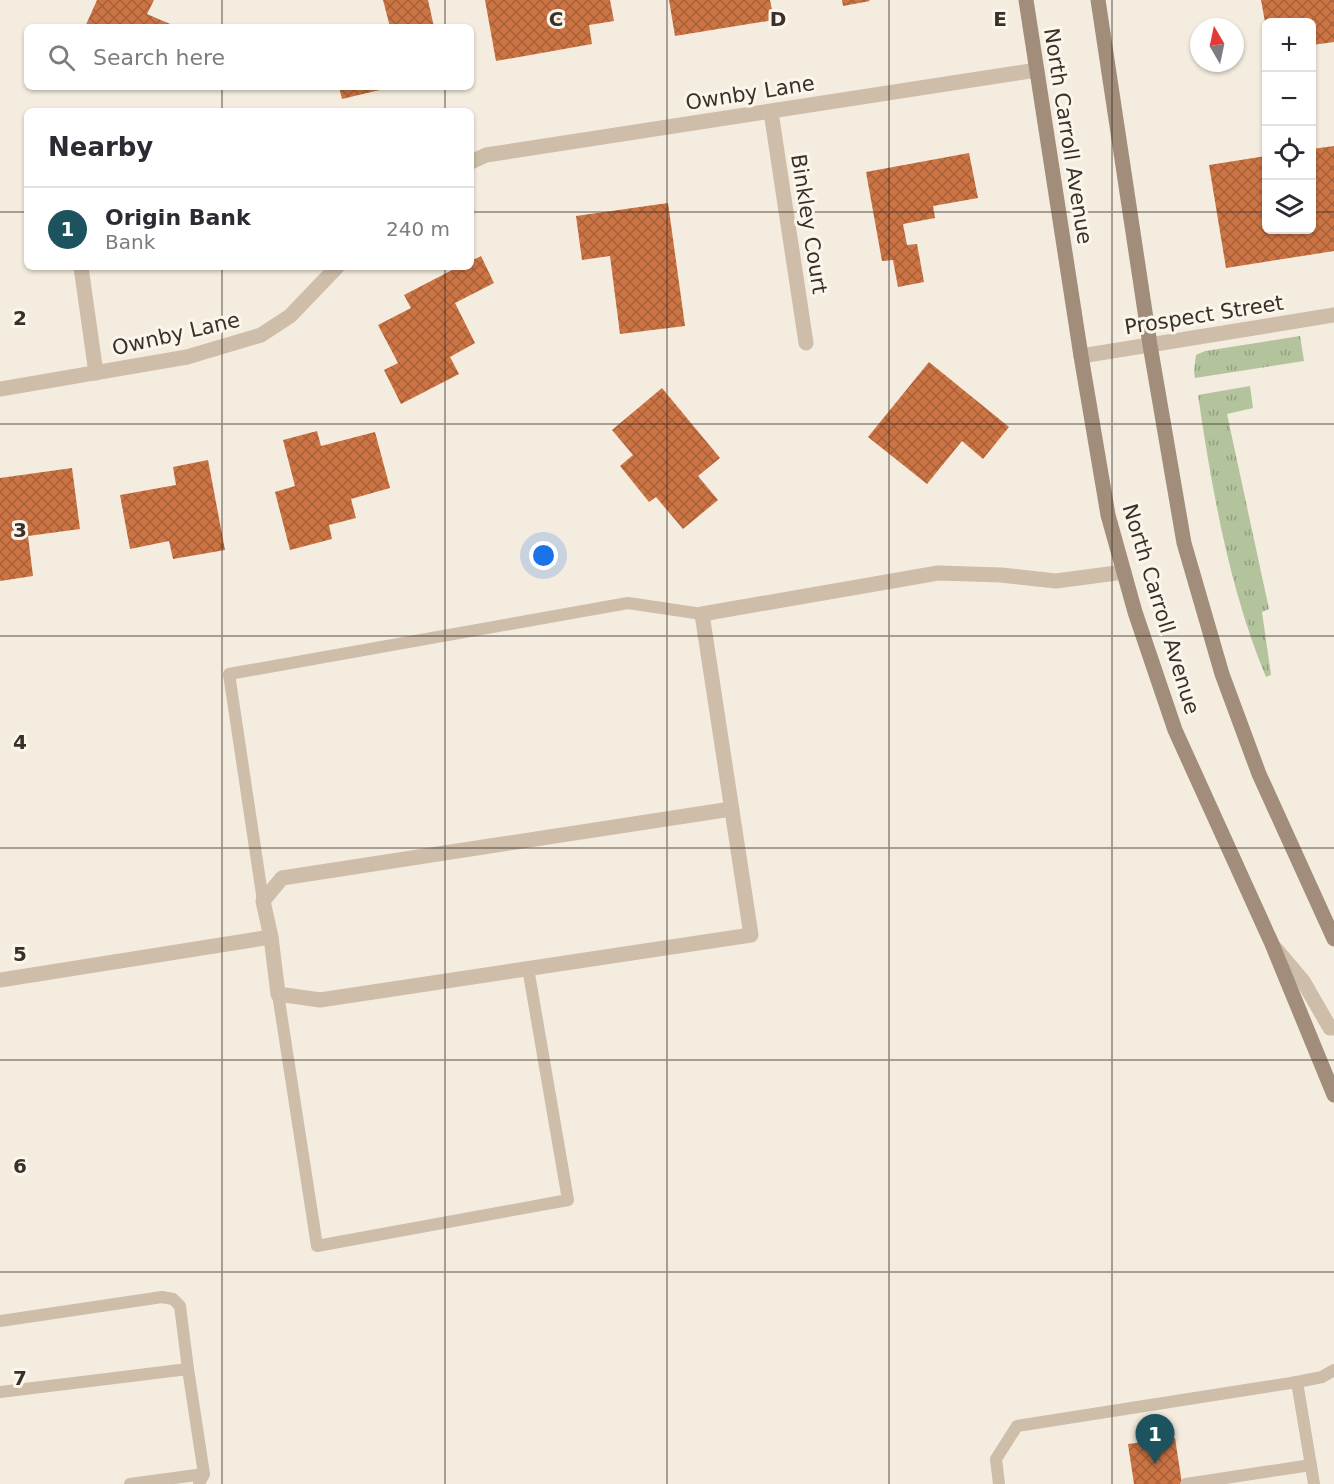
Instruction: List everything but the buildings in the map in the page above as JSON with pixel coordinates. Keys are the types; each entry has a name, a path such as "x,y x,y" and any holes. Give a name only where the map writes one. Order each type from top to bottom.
{"main road":[{"name":"North Carroll Avenue","path":"1026,0 1108,515 1135,612 1175,730 1272,944 1334,1095"},
{"name":"North Carroll Avenue","path":"1098,0 1150,345 1184,543 1222,674 1259,774 1334,939"}],"street":[{"name":"Ownby Lane","path":"474,161 486,155 1037,70"},
{"name":"Binkley Court","path":"771,112 806,343"},
{"path":"81,270 96,373"},
{"name":"Ownby Lane","path":"0,389 187,357 261,335 290,316 334,270"},
{"name":"Prospect Street","path":"1081,356 1334,315"},
{"path":"731,809 282,878 263,901 271,937 278,994 320,1000 751,935 702,614 938,573 1001,575 1056,581 1124,572"},
{"path":"0,980 271,937"},
{"path":"1272,944 1303,981 1330,1028 1334,1028"}],"lane":[{"path":"263,901 229,674 628,603 702,614"},
{"path":"278,994 317,1246 568,1200 528,968"},
{"path":"0,1321 162,1297 172,1299 180,1306 202,1479 130,1484"},
{"path":"0,1392 188,1369"},
{"path":"999,1484 996,1459 1017,1426 1297,1382 1322,1377 1334,1371"},
{"path":"1297,1382 1314,1484"},
{"path":"1186,1484 1311,1465"}],"green space":[{"path":"1300,336 1304,361 1195,378 1196,355 1205,351"},
{"path":"1250,386 1253,408 1227,414 1269,609 1262,612 1271,675 1266,677 1242,609 1223,538 1198,395"}],"place":[{"name":"Origin Bank","path":"1155,1464"}]}
